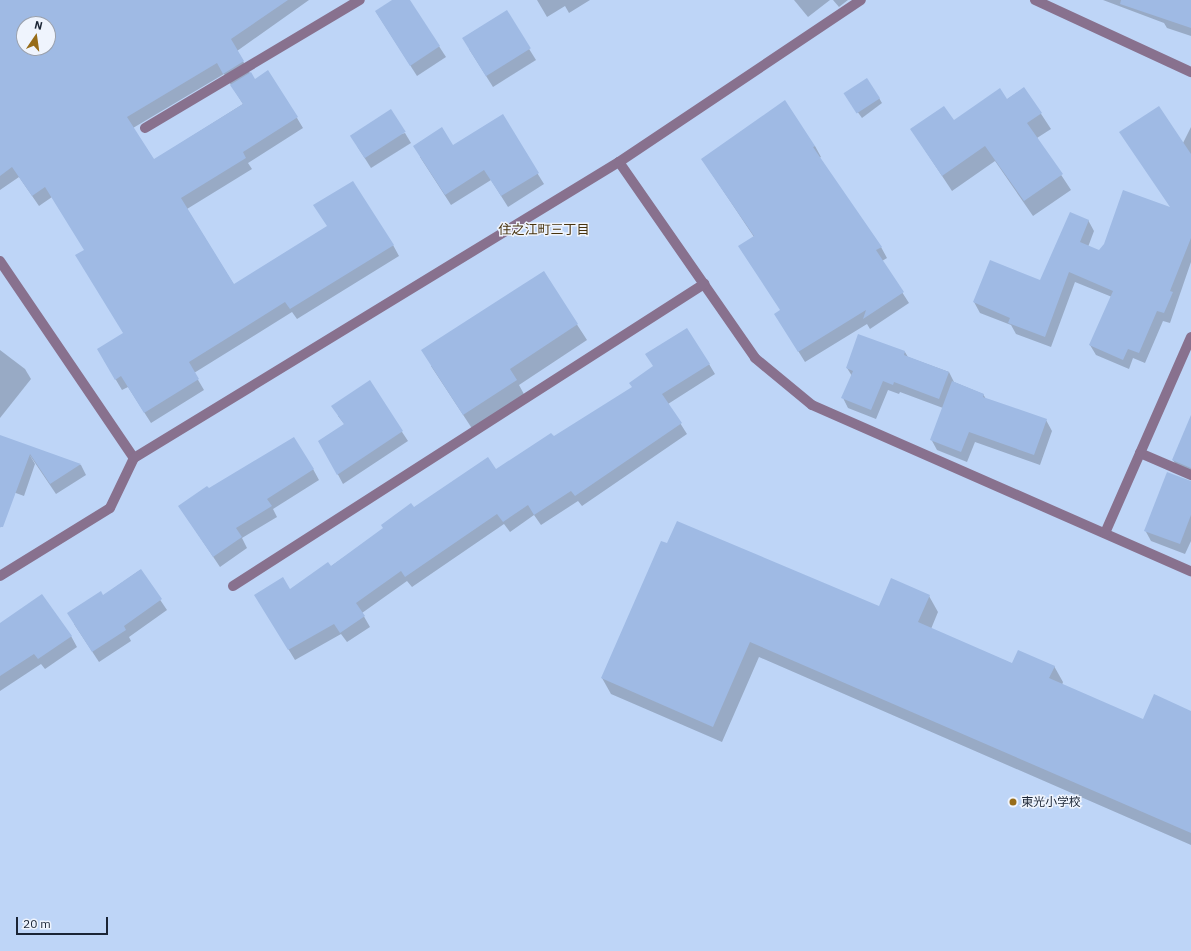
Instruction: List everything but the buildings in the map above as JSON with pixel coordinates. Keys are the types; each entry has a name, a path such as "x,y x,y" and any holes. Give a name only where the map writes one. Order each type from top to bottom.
{"street":[{"path":"145,128 360,0"},
{"path":"0,576 110,508 134,458 619,162 862,0"},
{"path":"1035,0 1191,72"},
{"path":"619,162 754,358 812,405 1191,572"},
{"path":"0,261 134,458"},
{"path":"233,586 704,284"},
{"path":"1105,533 1190,342"},
{"path":"1140,453 1191,476"}],"place":[{"name":"東光小学校","path":"1013,802"}],"district":[{"name":"住之江町三丁目","path":"544,230"}]}
